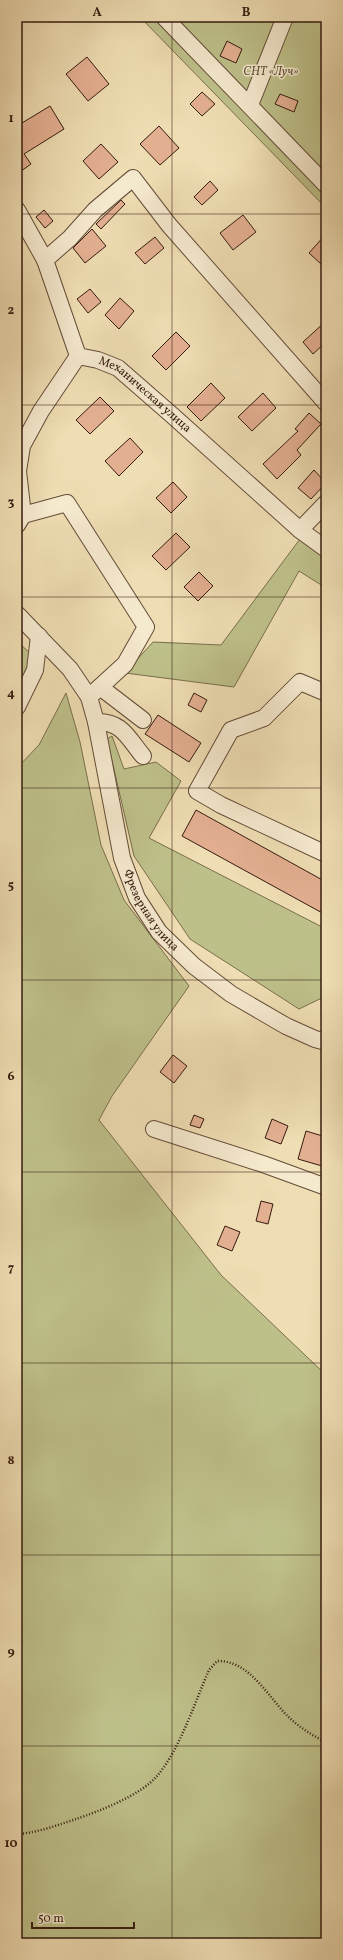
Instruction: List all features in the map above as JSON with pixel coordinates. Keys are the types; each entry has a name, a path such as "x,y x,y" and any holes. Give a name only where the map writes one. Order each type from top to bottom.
{"street":[{"path":"164,17 326,185"},
{"path":"250,105 285,17"},
{"path":"45,260 70,238 95,210 133,178 170,225 326,403"},
{"path":"17,210 45,260 78,356 41,411 22,446 18,471 20,520 67,503 146,627 125,664 95,692"},
{"name":"Механическая улица","path":"78,356 98,360 118,368 300,530 326,549"},
{"path":"300,530 326,503"},
{"path":"17,614 70,669 95,692 143,720"},
{"path":"17,706 35,670 39,636"},
{"path":"326,693 300,682 264,718 231,730 196,791 326,854"},
{"name":"Фрезерная улица","path":"95,692 96,722 122,858 136,898 159,932 194,966 231,994 286,1026 322,1037"},
{"path":"96,722 107,722 117,725 143,756"},
{"path":"154,1129 262,1164 326,1187"}],"path":[{"path":"17,1834 52,1826 84,1816 142,1790 156,1778 171,1757 209,1670 217,1661 228,1660 243,1667 294,1722 326,1742"}],"green space":[{"name":"СНТ «Луч»","path":"140,17 326,17 326,208"},
{"path":"300,539 326,557 326,588 299,571 234,687 125,673 153,642 221,645"},
{"path":"17,641 33,656 17,688"},
{"path":"66,693 80,742 101,845 124,900 189,986 112,1096 99,1120 221,1275 326,1375 326,1932 314,1943 17,1943 17,768 39,745"},
{"path":"112,736 124,769 156,762 181,781 149,838 326,929 326,996 299,1009 190,939 134,856 107,739"}],"building":[{"path":"227,41 242,49 236,63 220,56"},
{"path":"87,57 109,84 88,101 66,74"},
{"path":"202,92 215,104 202,116 190,104"},
{"path":"280,94 298,101 294,112 275,104"},
{"path":"50,106 64,129 24,154 31,164 17,174 17,126"},
{"path":"159,126 179,148 160,165 140,144"},
{"path":"101,144 118,162 99,179 83,161"},
{"path":"210,181 218,190 202,205 194,197"},
{"path":"121,200 125,204 101,229 96,224"},
{"path":"44,210 53,221 45,228 36,217"},
{"path":"243,215 256,232 233,250 220,233"},
{"path":"92,229 106,246 85,263 73,248"},
{"path":"326,234 326,259 321,264 309,253"},
{"path":"155,237 164,248 145,264 135,253"},
{"path":"90,289 101,302 88,313 77,299"},
{"path":"120,298 134,311 119,329 105,315"},
{"path":"326,321 326,342 313,354 303,342"},
{"path":"176,332 190,346 166,370 152,356"},
{"path":"211,383 225,398 201,421 187,407"},
{"path":"263,393 276,408 252,431 238,417"},
{"path":"100,397 114,411 90,434 76,420"},
{"path":"309,413 321,424 297,450 301,455 277,479 263,464 298,431 295,429"},
{"path":"130,438 143,452 119,476 105,461"},
{"path":"314,470 326,483 311,499 298,488"},
{"path":"173,482 187,497 171,513 156,498"},
{"path":"176,533 190,547 166,570 152,556"},
{"path":"199,572 213,586 198,601 184,587"},
{"path":"194,693 207,700 201,712 188,705"},
{"path":"158,715 201,743 189,762 145,734"},
{"path":"196,810 326,882 326,915 182,836"},
{"path":"173,1055 187,1066 174,1083 160,1072"},
{"path":"194,1115 204,1119 200,1128 190,1125"},
{"path":"272,1119 288,1126 281,1144 265,1138"},
{"path":"306,1131 326,1137 326,1152 322,1166 298,1159"},
{"path":"261,1201 273,1204 268,1224 256,1221"},
{"path":"225,1226 240,1232 232,1251 217,1245"}]}
